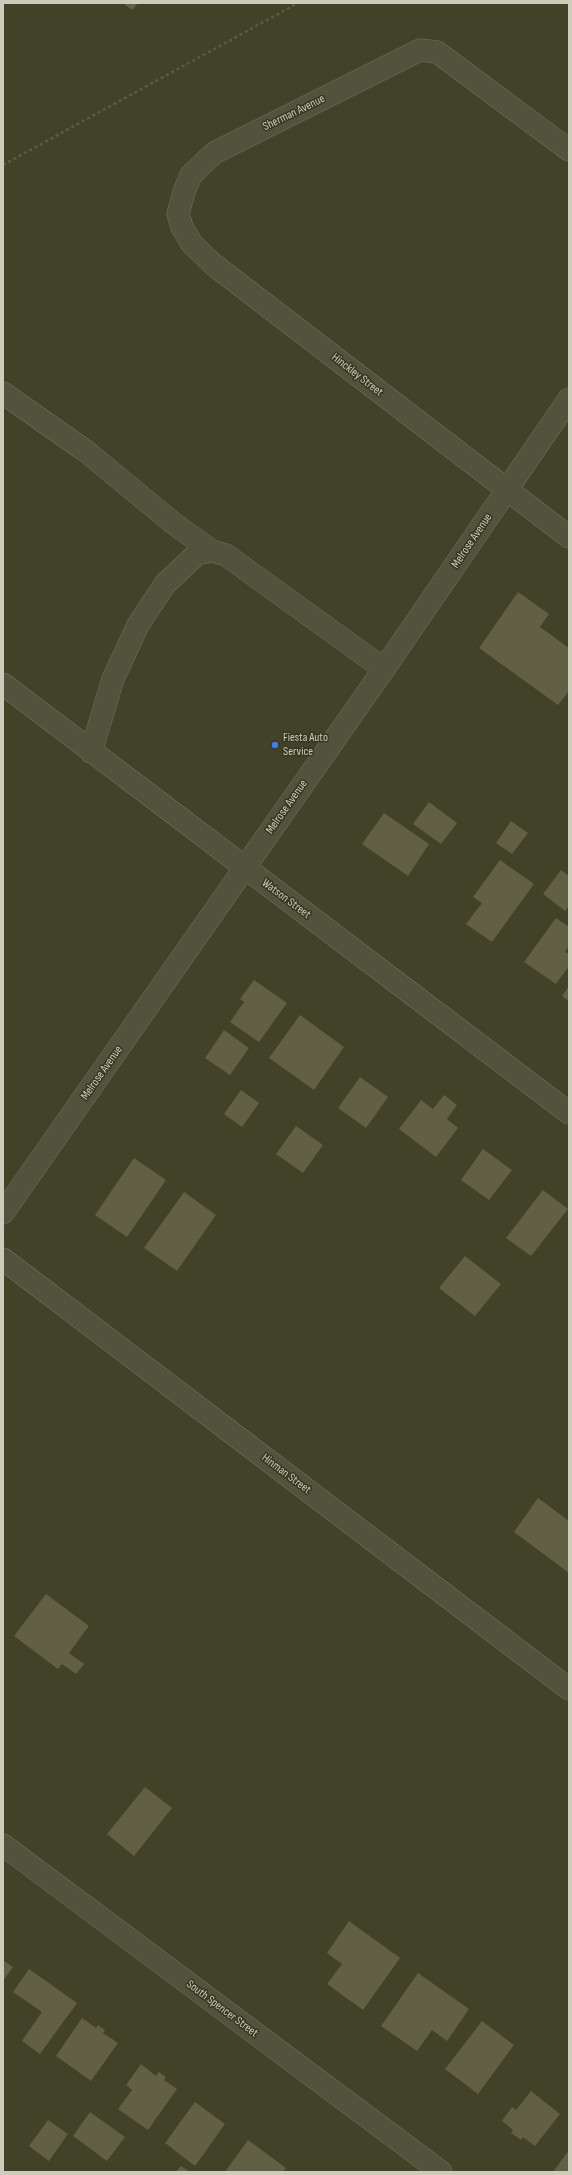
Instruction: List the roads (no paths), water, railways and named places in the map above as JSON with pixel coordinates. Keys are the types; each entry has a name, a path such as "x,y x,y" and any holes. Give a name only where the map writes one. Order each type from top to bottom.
{"street":[{"name":"Sherman Avenue","path":"184,192 191,175 214,152 420,50 437,52 566,150 569,150"},
{"name":"Hinckley Street","path":"184,192 178,214 182,227 192,244 214,265 569,537"},
{"path":"3,393 87,452 173,523 212,551 226,555 384,669"},
{"name":"Melrose Avenue","path":"3,1213 384,669 569,399"},
{"path":"91,752 113,679 138,625 165,584 197,554 212,551"},
{"name":"Watson Street","path":"3,684 569,1113"},
{"name":"Hinman Street","path":"3,1259 569,1689"},
{"name":"South Spencer Street","path":"3,1845 441,2172"}],"place":[{"name":"Fiesta Auto Service","path":"275,745"}]}
